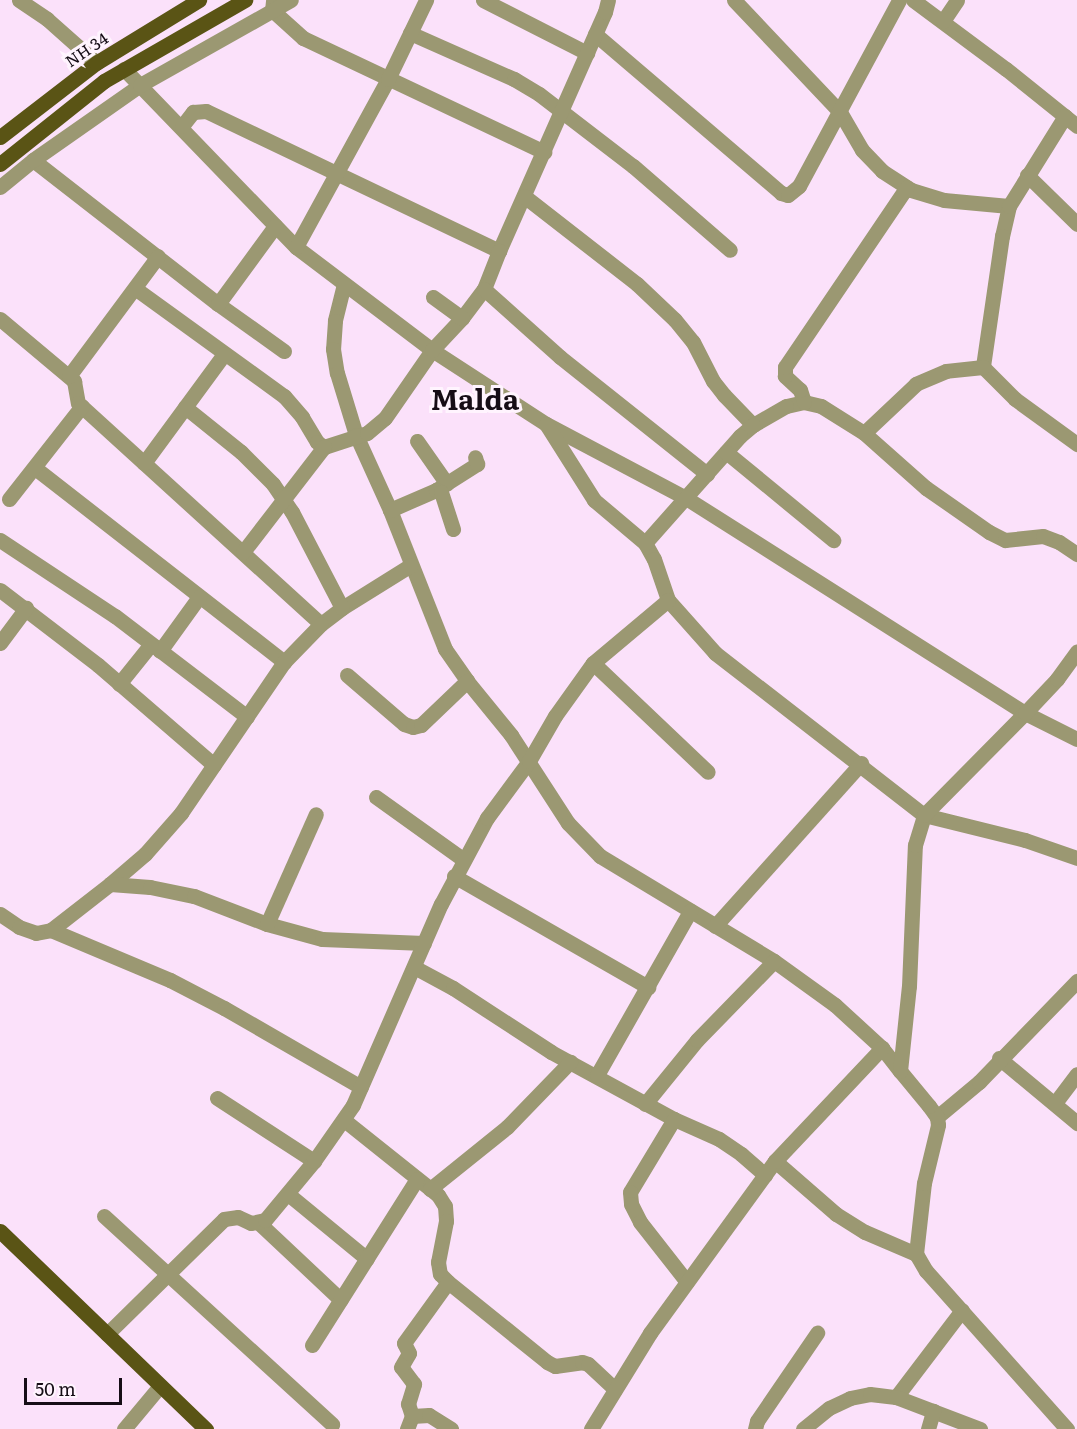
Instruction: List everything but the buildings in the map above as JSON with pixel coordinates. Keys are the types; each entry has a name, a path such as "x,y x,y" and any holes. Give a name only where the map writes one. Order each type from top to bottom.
{"main road":[{"name":"NH 34","path":"0,137 96,63 199,0"},
{"path":"0,164 104,81 245,0"},
{"path":"0,1231 206,1429"}],"street":[{"path":"19,0 47,19 92,59"},
{"path":"0,128 92,59 193,0"},
{"path":"0,187 33,160 140,85 273,5 291,0"},
{"path":"296,247 388,80 426,0"},
{"path":"483,0 587,53"},
{"path":"243,552 324,447 375,429 432,350 462,318 484,289 608,0"},
{"path":"734,0 840,111 862,150 882,171 907,187 944,200 1009,206"},
{"path":"595,34 781,193 788,195 799,186 898,0"},
{"path":"913,0 1071,121 1027,175 1009,206 1002,236 983,366"},
{"path":"943,21 957,0"},
{"path":"273,5 303,39 544,152"},
{"path":"410,33 514,79 562,110 730,250"},
{"path":"124,69 182,126 296,247 432,350 546,424 686,498 1025,713 1077,739"},
{"path":"182,126 193,112 206,111 339,172 499,251"},
{"path":"33,160 218,304 284,351"},
{"path":"1027,175 1077,224"},
{"path":"804,402 800,390 785,376 785,367 907,187"},
{"path":"524,196 637,284 675,320 693,342 713,381 753,425"},
{"path":"218,304 274,226"},
{"path":"69,376 136,289 158,256"},
{"path":"344,284 335,321 333,349 337,373 356,435 390,510 445,649 529,761 568,823 600,856 774,961 835,1005 882,1048 937,1117 937,1136 924,1183 916,1254 926,1272 1067,1429"},
{"path":"136,289 284,396 302,417 317,442 324,447"},
{"path":"484,289 560,357 707,474"},
{"path":"433,297 462,318"},
{"path":"0,319 69,376 76,386 76,400 82,406 321,624"},
{"path":"144,463 224,354"},
{"path":"864,433 916,384 946,371 983,366"},
{"path":"983,366 1015,399 1077,444"},
{"path":"645,543 753,425 786,406 804,402 837,414 864,433 926,488 989,532 1005,540 1043,536 1059,542 1077,554"},
{"path":"9,498 82,406"},
{"path":"185,406 241,452 273,484 284,500 342,608"},
{"path":"546,424 594,500 645,543 654,559 668,600 715,653 861,763 924,814 1025,840 1077,858"},
{"path":"417,441 442,487 441,492 453,529"},
{"path":"726,452 833,540"},
{"path":"390,510 442,487 477,465 476,457"},
{"path":"35,468 284,662"},
{"path":"0,540 70,585 247,717"},
{"path":"0,914 19,927 36,933 51,930 111,884 145,854 181,813 284,662 321,624 342,608 411,565"},
{"path":"0,590 26,608 119,684 214,765"},
{"path":"119,684 156,648 198,597"},
{"path":"259,1223 288,1194 344,1120 361,1087 454,876 487,818 529,761 555,716 593,663 668,600"},
{"path":"0,643 26,608"},
{"path":"900,1071 909,986 915,845 924,814 1057,679 1077,651"},
{"path":"593,663 708,772"},
{"path":"347,675 404,724 413,727 421,725 467,681"},
{"path":"715,926 861,763"},
{"path":"376,797 464,860"},
{"path":"267,924 316,814"},
{"path":"454,876 648,987"},
{"path":"111,884 150,887 194,896 267,924 322,939 424,943"},
{"path":"597,1076 690,911"},
{"path":"51,930 206,999 361,1087"},
{"path":"645,1104 697,1040 774,961"},
{"path":"414,967 453,988 543,1047 645,1104 718,1139 741,1154 765,1175"},
{"path":"937,1117 978,1082 999,1058 1077,981"},
{"path":"591,1429 687,1282 775,1161 882,1048"},
{"path":"999,1058 1077,1123"},
{"path":"312,1345 367,1259 424,1184 507,1127 570,1062"},
{"path":"1055,1103 1077,1074"},
{"path":"217,1098 314,1161"},
{"path":"674,1119 630,1192 631,1204 640,1221 687,1282"},
{"path":"344,1120 424,1184 445,1206 446,1221 438,1262 440,1274 448,1282 547,1362 555,1366 582,1362 588,1364 615,1389"},
{"path":"775,1161 836,1214 865,1232 916,1254"},
{"path":"288,1194 367,1259"},
{"path":"104,1216 332,1424"},
{"path":"107,1334 224,1219 238,1216 251,1223 259,1223 341,1300"},
{"path":"448,1282 404,1342 409,1353 401,1367 414,1384 408,1404 410,1423 429,1415 451,1429"},
{"path":"896,1397 963,1311"},
{"path":"755,1429 757,1421 816,1334"},
{"path":"124,1429 160,1386"},
{"path":"803,1429 829,1408 850,1398 870,1394 896,1397 980,1429"},
{"path":"928,1429 933,1411"}],"district":[{"name":"Malda","path":"475,398"}]}
